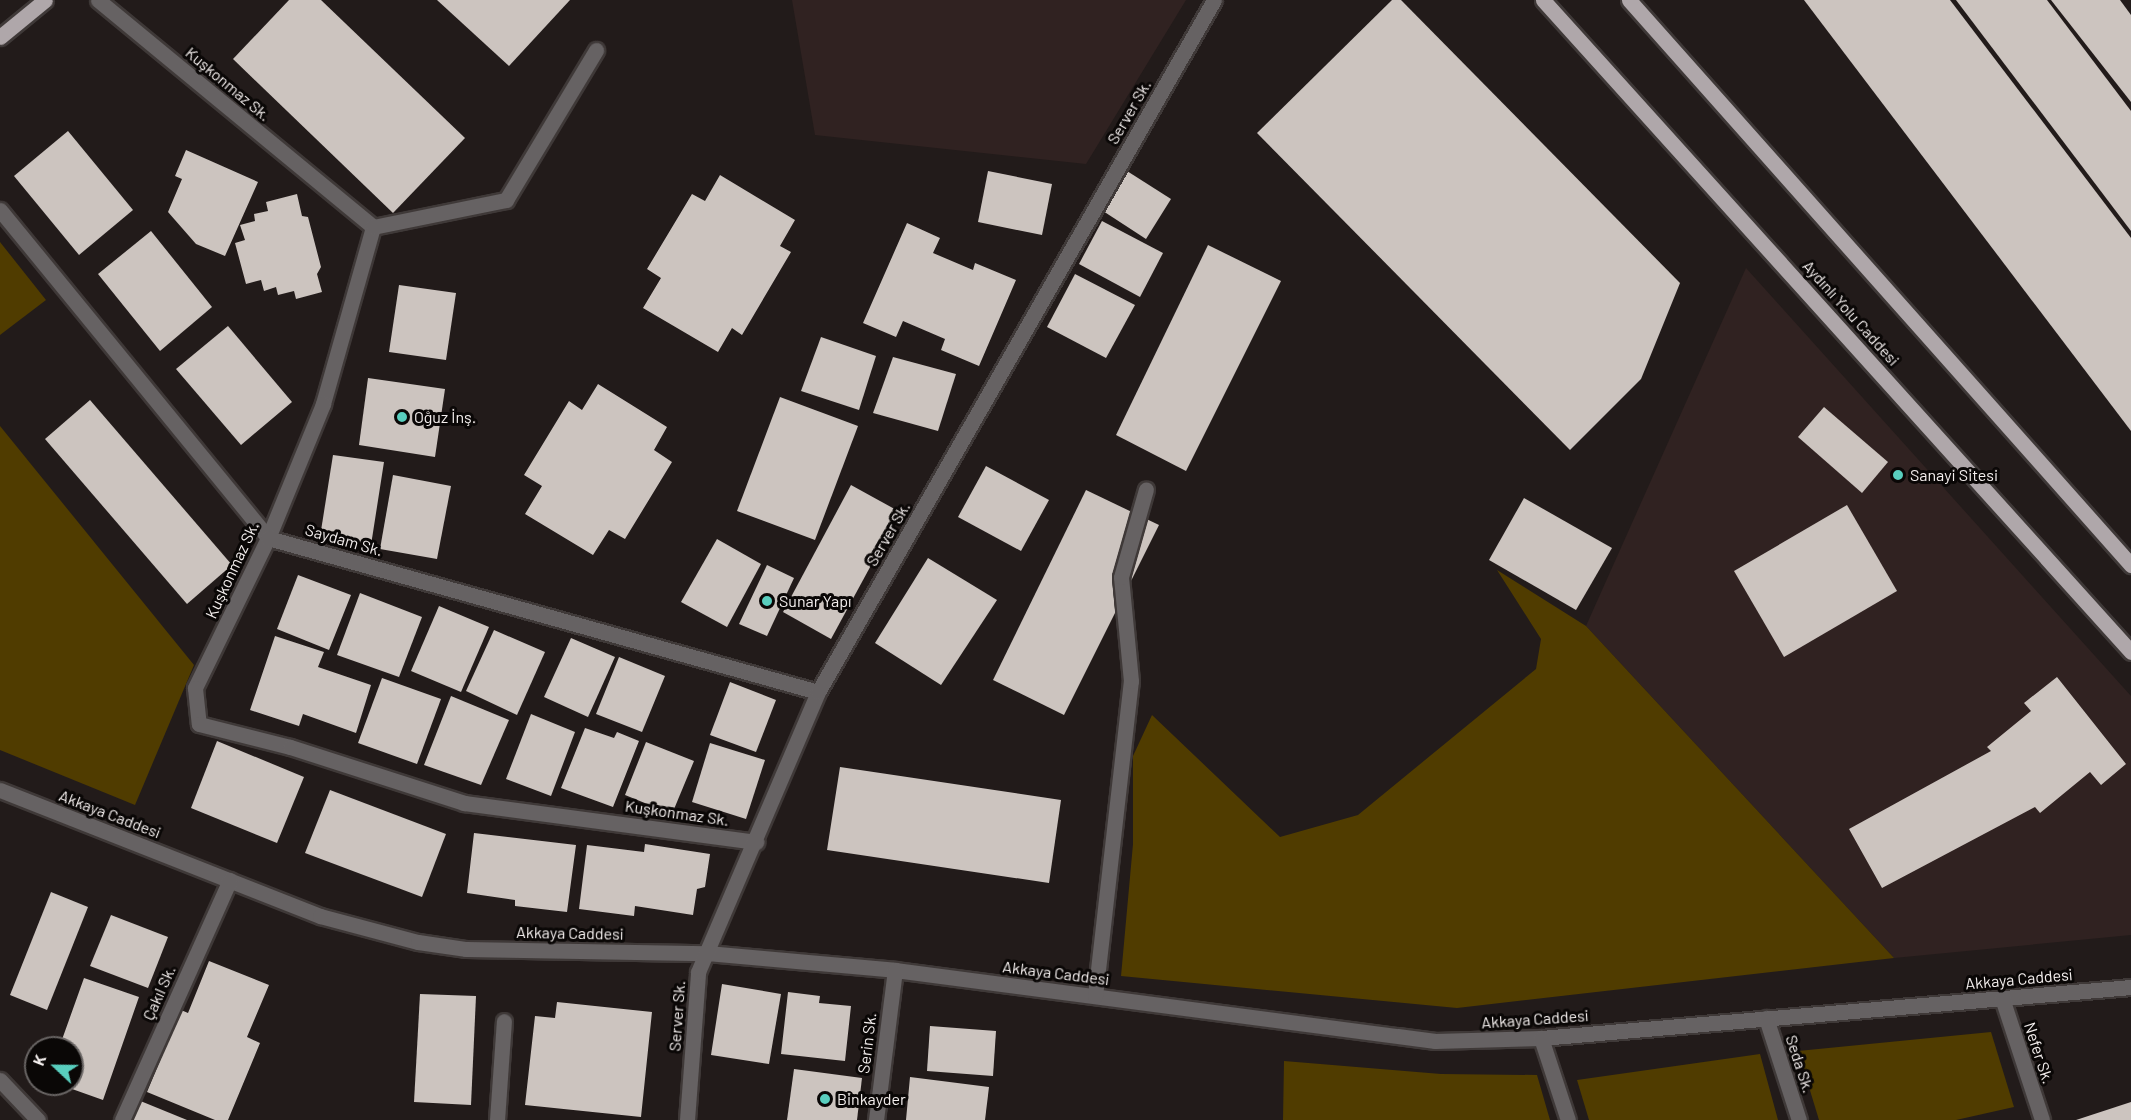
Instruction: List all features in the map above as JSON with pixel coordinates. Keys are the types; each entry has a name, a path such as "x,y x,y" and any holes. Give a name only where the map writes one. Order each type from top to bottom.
{"main road":[{"path":"0,37 45,0"},
{"name":"Aydınlı Yolu Caddesi","path":"1543,0 2131,652"},
{"path":"1629,0 2131,565"}],"street":[{"name":"Kuşkonmaz Sk.","path":"98,0 373,227 323,404 268,538 195,688 199,724 290,747 464,803 756,842"},
{"name":"Server Sk.","path":"687,1120 698,972 756,842 818,692 1214,0"},
{"path":"373,227 506,200 596,50"},
{"path":"0,210 268,538"},
{"path":"1095,996 1131,681 1121,577 1146,489"},
{"name":"Saydam Sk.","path":"268,538 818,692"},
{"name":"Akkaya Caddesi","path":"0,790 320,916 418,942 466,949 706,953 895,970 1435,1041 1541,1038 2131,987"},
{"name":"Çakıl Sk.","path":"122,1120 230,880"},
{"name":"Serin Sk.","path":"876,1120 895,970"},
{"name":"Nefer Sk.","path":"2002,998 2042,1120"},
{"name":"Seda Sk.","path":"1766,1018 1798,1120"},
{"path":"497,1120 504,1021"},
{"path":"1541,1038 1568,1120"},
{"path":"0,1080 38,1120"}],"shaded area":[{"path":"792,0 1186,0 1086,164 815,135"},
{"path":"0,242 46,300 0,335"},
{"path":"1746,268 2131,696 2131,935 1894,958 1586,626"},
{"path":"0,426 194,665 135,805 0,750"},
{"path":"1497,570 1586,626 1894,958 1457,1008 1121,976 1133,844 1133,756 1152,715 1280,837 1358,815 1536,669 1541,639"},
{"path":"1991,1032 2014,1107 1956,1120 1819,1120 1798,1051"},
{"path":"1760,1054 1778,1120 1589,1120 1577,1080"},
{"path":"1284,1061 1441,1074 1537,1075 1550,1120 1283,1120"}],"building":[{"path":"289,0 321,0 465,138 393,213 233,59"},
{"path":"437,0 570,0 509,66"},
{"path":"1392,0 1401,0 1680,283 1641,379 1570,450 1257,133"},
{"path":"1804,0 1950,0 2131,238 2131,431"},
{"path":"1956,0 2047,0 2131,111 2131,231"},
{"path":"2051,0 2120,0 2131,15 2131,102"},
{"path":"68,131 133,210 79,255 14,176"},
{"path":"186,150 258,182 225,256 196,244 168,212 182,179 175,176"},
{"path":"988,171 1052,184 1042,235 978,222"},
{"path":"1127,171 1171,199 1146,239 1103,211"},
{"path":"720,175 795,220 780,246 791,252 742,335 732,328 718,352 643,308 661,278 647,269 692,194 705,201"},
{"path":"297,194 302,216 308,217 321,267 317,274 322,292 296,299 294,291 278,295 276,287 264,291 261,280 246,284 235,243 245,240 240,225 255,221 254,214 268,211 266,202"},
{"path":"1102,221 1163,253 1140,297 1079,264"},
{"path":"907,223 940,238 933,253 973,270 975,263 1016,280 979,366 941,350 945,339 903,321 896,337 863,323"},
{"path":"151,231 212,307 160,351 98,274"},
{"path":"1208,245 1281,281 1186,471 1116,435"},
{"path":"1075,274 1135,305 1106,358 1047,327"},
{"path":"399,285 456,293 446,360 389,352"},
{"path":"228,326 292,402 241,445 176,369"},
{"path":"821,337 876,356 859,410 801,391"},
{"path":"893,357 956,374 938,431 873,413"},
{"name":"Oğuz İnş.","path":"368,378 445,389 435,457 359,445"},
{"path":"598,384 667,427 654,450 672,462 625,539 609,530 593,555 525,514 542,486 524,475 569,401 582,410"},
{"path":"780,397 858,426 815,540 737,511"},
{"path":"90,400 232,565 187,604 45,439"},
{"path":"1824,407 1888,462 1862,493 1798,437"},
{"path":"333,455 384,462 371,545 320,537"},
{"path":"986,466 1049,500 1021,551 958,517"},
{"path":"393,475 451,486 437,559 380,549"},
{"path":"851,485 900,512 831,639 783,612"},
{"path":"1086,490 1159,525 1064,715 993,680"},
{"path":"1524,498 1612,548 1576,610 1489,560"},
{"path":"1847,505 1897,591 1784,657 1734,571"},
{"path":"717,539 761,564 727,627 681,602"},
{"path":"928,558 997,600 941,685 875,643"},
{"name":"Sunar Yapı","path":"767,565 794,578 767,636 739,624"},
{"path":"298,575 351,595 329,650 277,629"},
{"path":"360,593 422,617 399,677 337,655"},
{"path":"439,606 489,627 461,692 411,671"},
{"path":"494,630 545,652 517,715 466,691"},
{"path":"275,636 324,652 318,667 371,685 356,733 303,714 299,726 250,710"},
{"path":"571,638 615,657 588,717 544,697"},
{"path":"619,657 665,676 642,732 596,714"},
{"path":"2057,677 2126,764 2101,785 2090,772 2040,813 2035,807 1882,888 1849,829 1991,751 1987,747 2031,711 2024,703"},
{"path":"382,678 441,699 417,764 358,743"},
{"path":"730,682 776,700 756,752 710,735"},
{"path":"451,696 509,720 481,785 424,765"},
{"path":"531,714 575,732 551,796 506,779"},
{"path":"585,728 614,738 617,732 639,741 613,807 561,788"},
{"path":"217,741 304,777 277,843 191,808"},
{"path":"646,742 694,761 672,814 625,795"},
{"path":"710,743 765,760 746,819 692,802"},
{"path":"840,767 1061,800 1049,883 827,850"},
{"path":"330,790 446,834 422,897 305,853"},
{"path":"474,833 576,845 567,912 515,906 515,900 467,893"},
{"path":"645,844 710,854 705,887 697,889 693,915 635,906 634,916 579,909 587,845 644,852"},
{"path":"51,892 88,907 47,1010 10,995"},
{"path":"111,915 168,937 148,988 90,966"},
{"path":"209,961 269,985 247,1037 260,1043 228,1120 215,1120 147,1092 181,1010 188,1013"},
{"path":"84,978 139,997 103,1100 84,1093 84,1036 63,1036"},
{"path":"722,984 781,994 769,1064 711,1055"},
{"path":"788,992 820,996 819,1003 851,1006 845,1061 781,1054"},
{"path":"420,994 476,996 471,1105 414,1102"},
{"path":"557,1002 652,1012 641,1117 525,1105 535,1016 555,1018"},
{"path":"930,1026 996,1031 993,1076 927,1071"},
{"name":"Binkayder","path":"794,1069 862,1078 857,1120 787,1120"},
{"path":"910,1077 989,1087 985,1120 906,1120"},
{"path":"138,1100 187,1120 129,1120"},
{"path":"2131,1102 2131,1120 2076,1120"}],"place":[{"name":"Oğuz İnş.","path":"402,417"},
{"name":"Sanayi Sitesi","path":"1898,475"},
{"name":"Sunar Yapı","path":"767,601"},
{"name":"Binkayder","path":"825,1099"}]}
